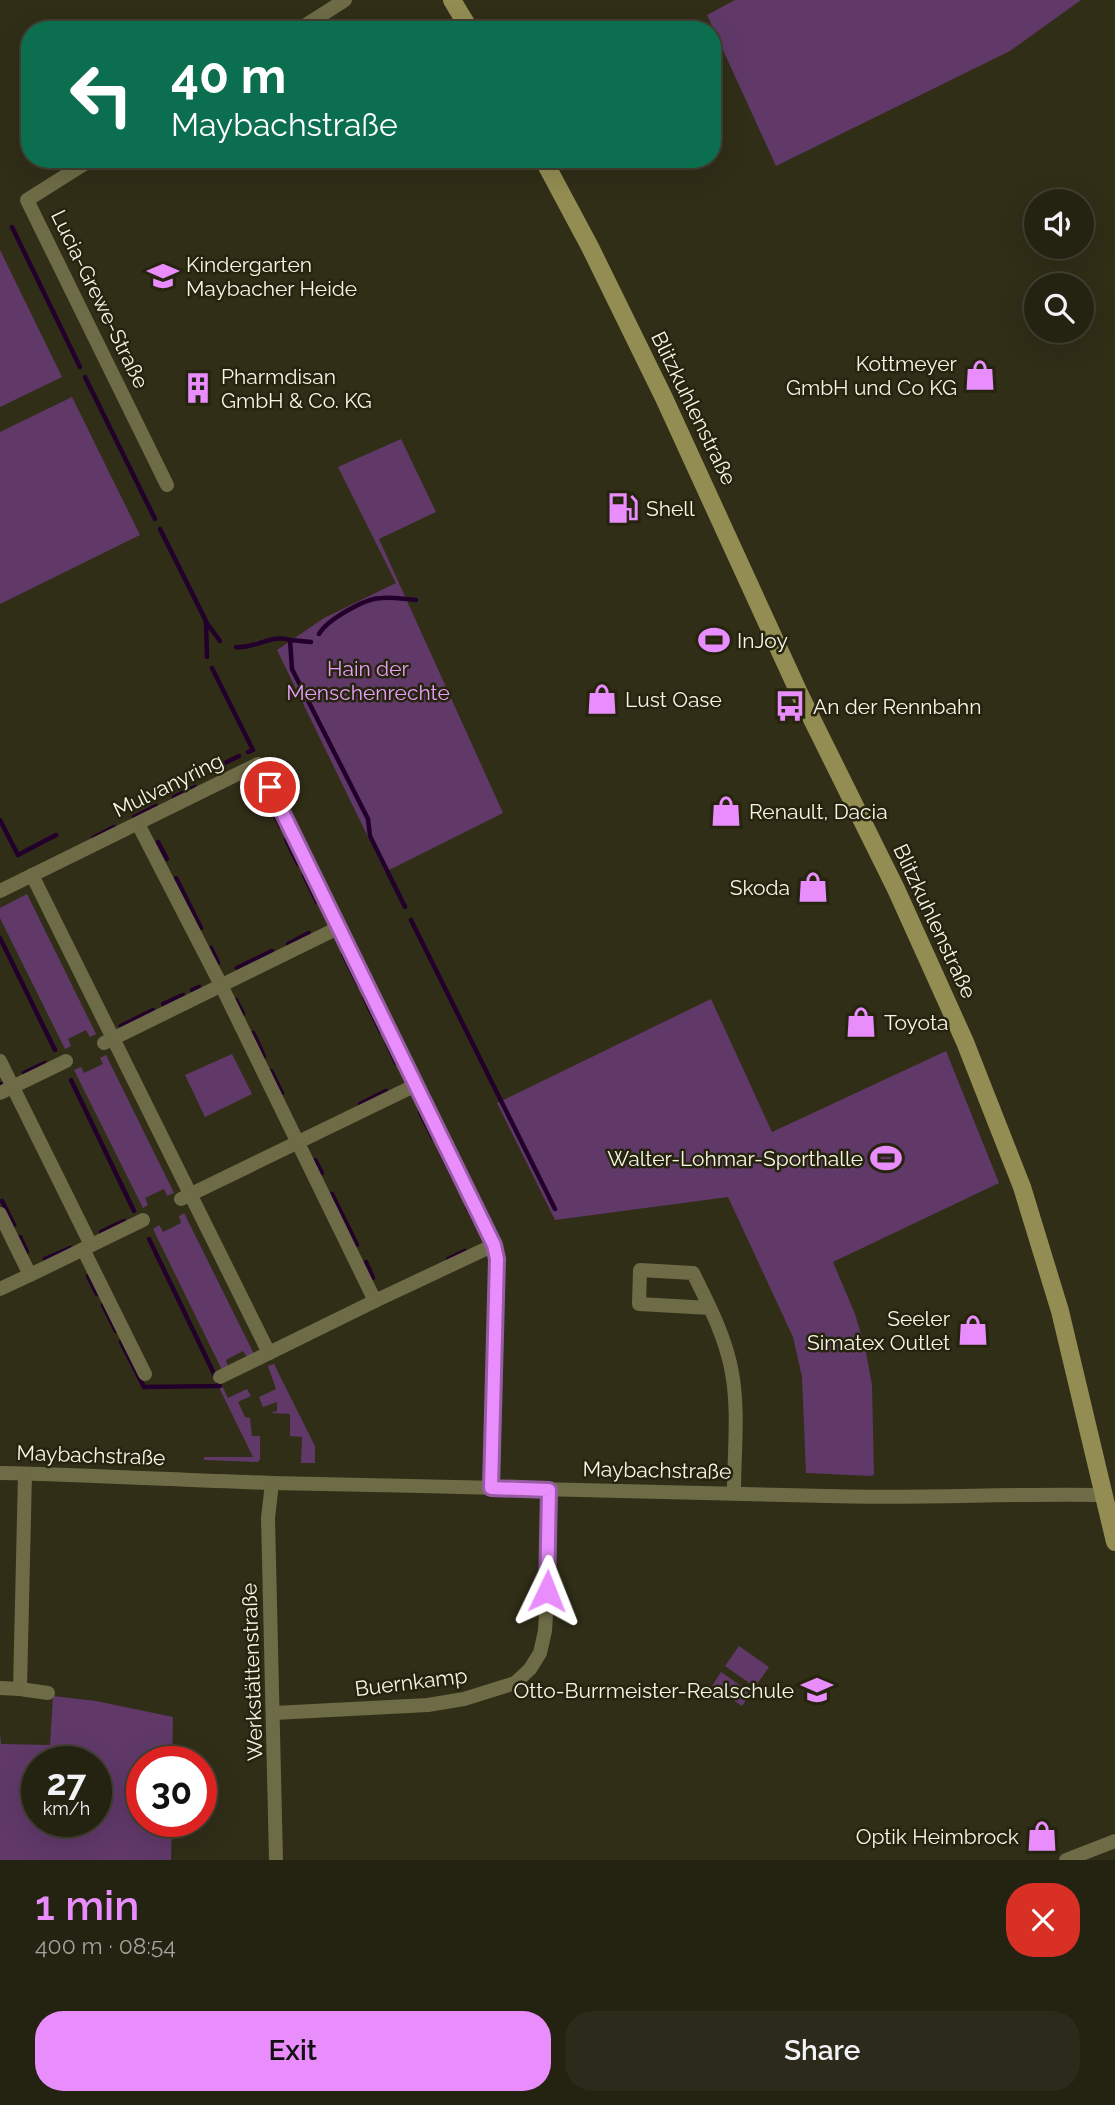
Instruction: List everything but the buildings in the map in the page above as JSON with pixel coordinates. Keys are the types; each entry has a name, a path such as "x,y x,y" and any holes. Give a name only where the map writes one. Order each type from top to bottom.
{"main road":[{"path":"452,0 465,21"},
{"name":"Blitzkuhlenstraße","path":"548,168 664,398 800,695 890,876 965,1042 1032,1217 1062,1320 1115,1542"}],"street":[{"path":"312,21 345,0"},
{"name":"Lucia-Grewe-Straße","path":"78,168 27,200 167,485"},
{"name":"Mulvanyring","path":"0,891 258,764 494,1245 497,1259 491,1488"},
{"path":"138,824 221,985 375,1301"},
{"path":"32,875 186,1197 269,1353"},
{"path":"109,1040 340,927"},
{"path":"0,1061 6,1090 87,1247 145,1374"},
{"path":"6,1090 66,1061"},
{"path":"186,1197 416,1085"},
{"path":"0,1214 30,1275"},
{"path":"0,1289 143,1220"},
{"path":"220,1377 494,1245"},
{"path":"710,1308 639,1304 640,1270 694,1273 710,1308 727,1353 732,1375 735,1415 734,1492"},
{"name":"Maybachstraße","path":"0,1473 272,1483 931,1498 983,1494 1104,1494"},
{"path":"20,1689 25,1474"},
{"name":"Werkstättenstraße","path":"272,1483 268,1518 276,1860"},
{"name":"Buernkamp","path":"274,1713 428,1705 477,1696 515,1683 530,1669 540,1653 545,1630 549,1490"},
{"path":"0,1688 48,1693"},
{"path":"1066,1860 1115,1841"}],"green space":[{"path":"735,0 1081,0 1010,51 776,166 721,46 721,21 710,21 707,15"},
{"path":"0,250 62,377 0,407"},
{"path":"72,397 140,535 0,604 0,432"},
{"name":"Hain der Menschenrechte","path":"401,439 436,512 379,539 503,813 385,872 277,650 324,618 396,583 338,467"},
{"path":"27,894 96,1034 90,1037 86,1030 68,1039 71,1046 65,1049 0,918 0,908"},
{"path":"711,999 772,1132 946,1051 999,1183 833,1262 855,1314 872,1385 872,1476 806,1473 802,1377 793,1337 728,1197 555,1220 497,1103"},
{"path":"232,1054 252,1094 205,1117 185,1075"},
{"path":"106,1055 174,1193 167,1196 164,1189 145,1198 148,1205 143,1208 74,1070 81,1067 84,1073 103,1064 100,1058"},
{"path":"184,1213 254,1354 247,1357 243,1351 226,1360 228,1367 222,1370 153,1229 159,1225 163,1232 181,1223 179,1216"},
{"path":"150,1238 228,1398 247,1389 251,1396 238,1402 245,1417 250,1418 252,1436 260,1436 258,1462 204,1460 204,1457 253,1457 147,1240"},
{"path":"274,1364 315,1446 315,1463 301,1463 302,1437 290,1436 290,1414 270,1413 277,1411 277,1402 263,1407 259,1397 276,1389 268,1366"},
{"path":"739,1646 769,1667 755,1687 725,1666"},
{"path":"721,1672 751,1693 742,1706 712,1686"},
{"path":"53,1696 96,1701 173,1717 172,1746 126,1746 126,1837 172,1837 171,1860 0,1860 0,1732 1,1744 50,1745"}],"waterway":[{"path":"12,227 80,367"},
{"path":"85,377 155,519"},
{"path":"160,529 206,621 207,657"},
{"path":"319,634 338,616 366,602 386,598 416,600"},
{"path":"206,622 220,641"},
{"path":"236,647 276,639 290,640 292,669 368,819 370,836 405,907"},
{"path":"290,640 311,642"},
{"path":"212,668 253,750 248,752"},
{"path":"211,770 239,756"},
{"path":"174,797 195,787"},
{"path":"269,804 281,827"},
{"path":"134,817 156,806"},
{"path":"0,820 18,855 56,835"},
{"path":"93,838 114,827"},
{"path":"286,839 298,864"},
{"path":"158,842 167,859"},
{"path":"304,875 317,902"},
{"path":"176,878 201,928"},
{"path":"411,920 555,1209"},
{"path":"288,944 309,933"},
{"path":"0,938 55,1050"},
{"path":"211,948 218,963"},
{"path":"237,968 272,951"},
{"path":"343,954 359,986"},
{"path":"192,990 199,987"},
{"path":"163,1004 183,995"},
{"path":"364,997 381,1032"},
{"path":"236,1000 243,1014"},
{"path":"121,1026 153,1010"},
{"path":"253,1033 258,1043"},
{"path":"387,1043 396,1063"},
{"path":"259,1045 264,1057"},
{"path":"24,1073 45,1063"},
{"path":"271,1071 282,1093"},
{"path":"71,1080 134,1211"},
{"path":"360,1104 386,1091"},
{"path":"420,1112 433,1138"},
{"path":"439,1149 458,1187"},
{"path":"315,1160 322,1173"},
{"path":"332,1194 357,1245"},
{"path":"2,1201 14,1225"},
{"path":"467,1207 475,1222"},
{"path":"101,1232 124,1221"},
{"path":"20,1237 27,1252"},
{"path":"121,1342 144,1387 220,1386 149,1239"},
{"path":"45,1259 70,1248"},
{"path":"448,1259 465,1251"},
{"path":"366,1262 373,1278"},
{"path":"88,1276 97,1294"},
{"path":"103,1305 116,1331"}],"place":[{"name":"Kindergarten Maybacher Heide","path":"163,276"},
{"name":"Kottmeyer GmbH und Co KG","path":"980,375"},
{"name":"Pharmdisan GmbH & Co. KG","path":"198,388"},
{"name":"Shell","path":"623,508"},
{"name":"InJoy","path":"714,640"},
{"name":"Lust Oase","path":"602,699"},
{"name":"An der Rennbahn","path":"790,706"},
{"name":"Renault, Dacia","path":"726,811"},
{"name":"Skoda","path":"813,887"},
{"name":"Toyota","path":"861,1022"},
{"name":"Walter-Lohmar-Sporthalle","path":"886,1158"},
{"name":"Seeler Simatex Outlet","path":"973,1330"},
{"name":"Otto-Burrmeister-Realschule","path":"817,1690"},
{"name":"Optik Heimbrock","path":"1042,1836"}],"route":[{"path":"270,787 494,1245 497,1259 491,1488 549,1490 547,1591"}]}
